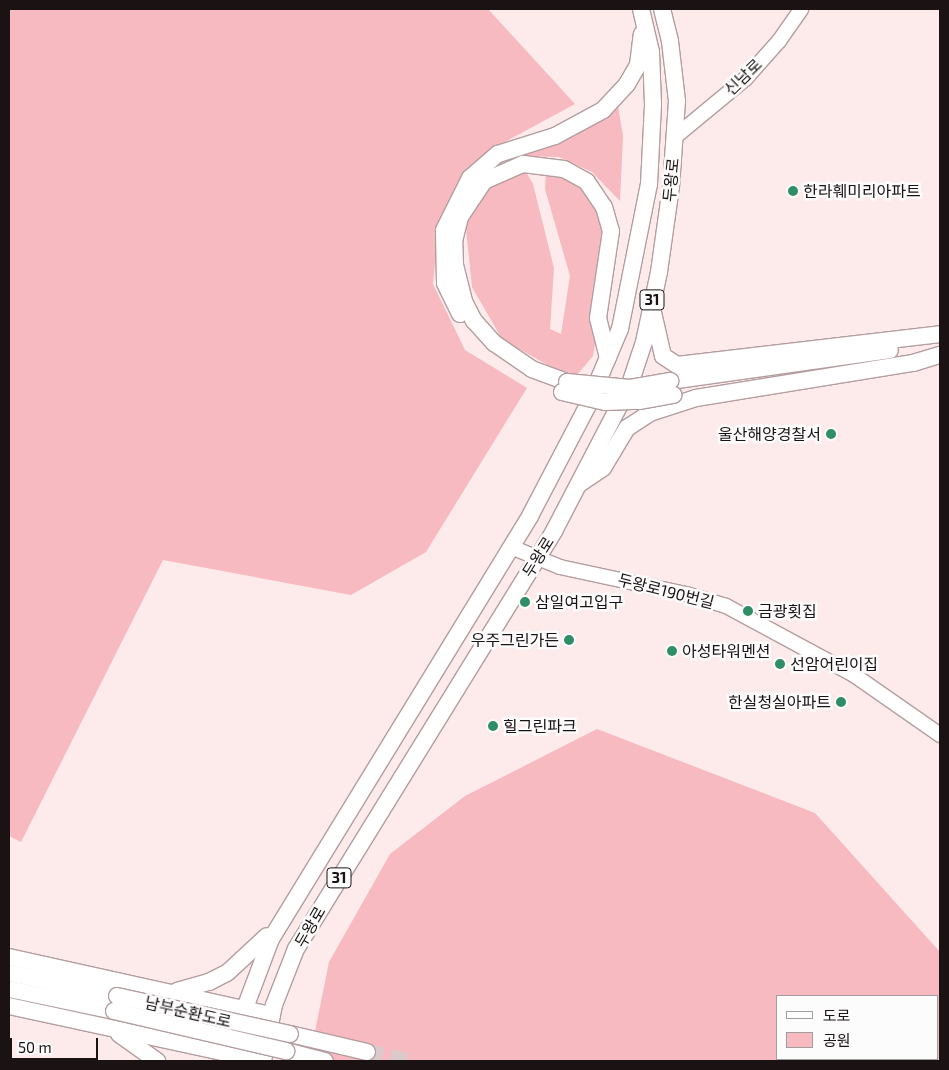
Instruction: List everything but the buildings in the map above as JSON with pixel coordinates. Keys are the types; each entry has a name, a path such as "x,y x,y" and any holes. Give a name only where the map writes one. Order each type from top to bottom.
{"main road":[{"name":"두왕로","path":"263,1061 271,1014 286,972 309,927 537,559 629,387 644,342 667,223 676,136 675,83 670,41 662,9"},
{"name":"두왕로","path":"238,1058 245,1008 261,962 284,915 511,547 562,459 620,329 649,184 653,104 650,52 643,14"},
{"path":"643,14 638,65 627,84 603,110 555,136 498,154 470,178 444,230 445,283 469,330 528,379 565,387 672,388 940,351"},
{"path":"565,387 532,369 494,344 474,321 464,301 455,264 454,241 460,217 484,181 523,164 564,169 587,182 604,207 611,231 598,318 608,358"},
{"path":"651,303 663,356 677,365 940,336"},
{"path":"672,388 904,348 940,336"},
{"path":"577,485 603,468 627,428 650,412 696,398 913,363 940,356"},
{"path":"173,991 195,987 227,972 262,942 284,915"},
{"path":"9,957 173,991 271,1014"},
{"name":"남부순환도로","path":"9,973 326,1061"},
{"name":"남부순환도로","path":"9,989 115,1003 290,1034 367,1052"},
{"path":"163,1039 180,1036 193,1019 192,1005 173,991"},
{"path":"9,1006 163,1039 238,1058 263,1061"},
{"path":"101,1025 132,1041 157,1061"}],"street":[{"name":"신남로","path":"676,136 746,78 779,41 801,9"},
{"name":"두왕로190번길","path":"511,547 560,567 686,594 726,606 854,675 940,735"}],"green space":[{"path":"9,9 488,9 575,104 490,150 439,222 433,284 465,350 527,388 426,552 351,595 163,560 21,842 9,836"},
{"path":"618,106 623,136 620,201 592,172 559,157 518,156 612,112"},
{"path":"546,170 575,182 595,203 605,232 591,302 597,332 593,356 577,375 551,367 502,339 472,287 465,220 478,191 526,172 533,184 554,268 550,329 561,334 570,276 545,189"},
{"path":"597,729 815,813 940,952 940,1061 316,1061 312,1046 329,962 390,854 465,796"}],"tunnel":[{"path":"367,1052 407,1061"}],"place":[{"name":"한라훼미리아파트","path":"793,191"},
{"name":"울산해양경찰서","path":"831,434"},
{"name":"삼일여고입구","path":"525,602"},
{"name":"금광횟집","path":"748,611"},
{"name":"우주그린가든","path":"569,640"},
{"name":"아성타워멘션","path":"672,651"},
{"name":"선암어린이집","path":"780,664"},
{"name":"한실청실아파트","path":"841,702"},
{"name":"힐그린파크","path":"493,726"}]}
